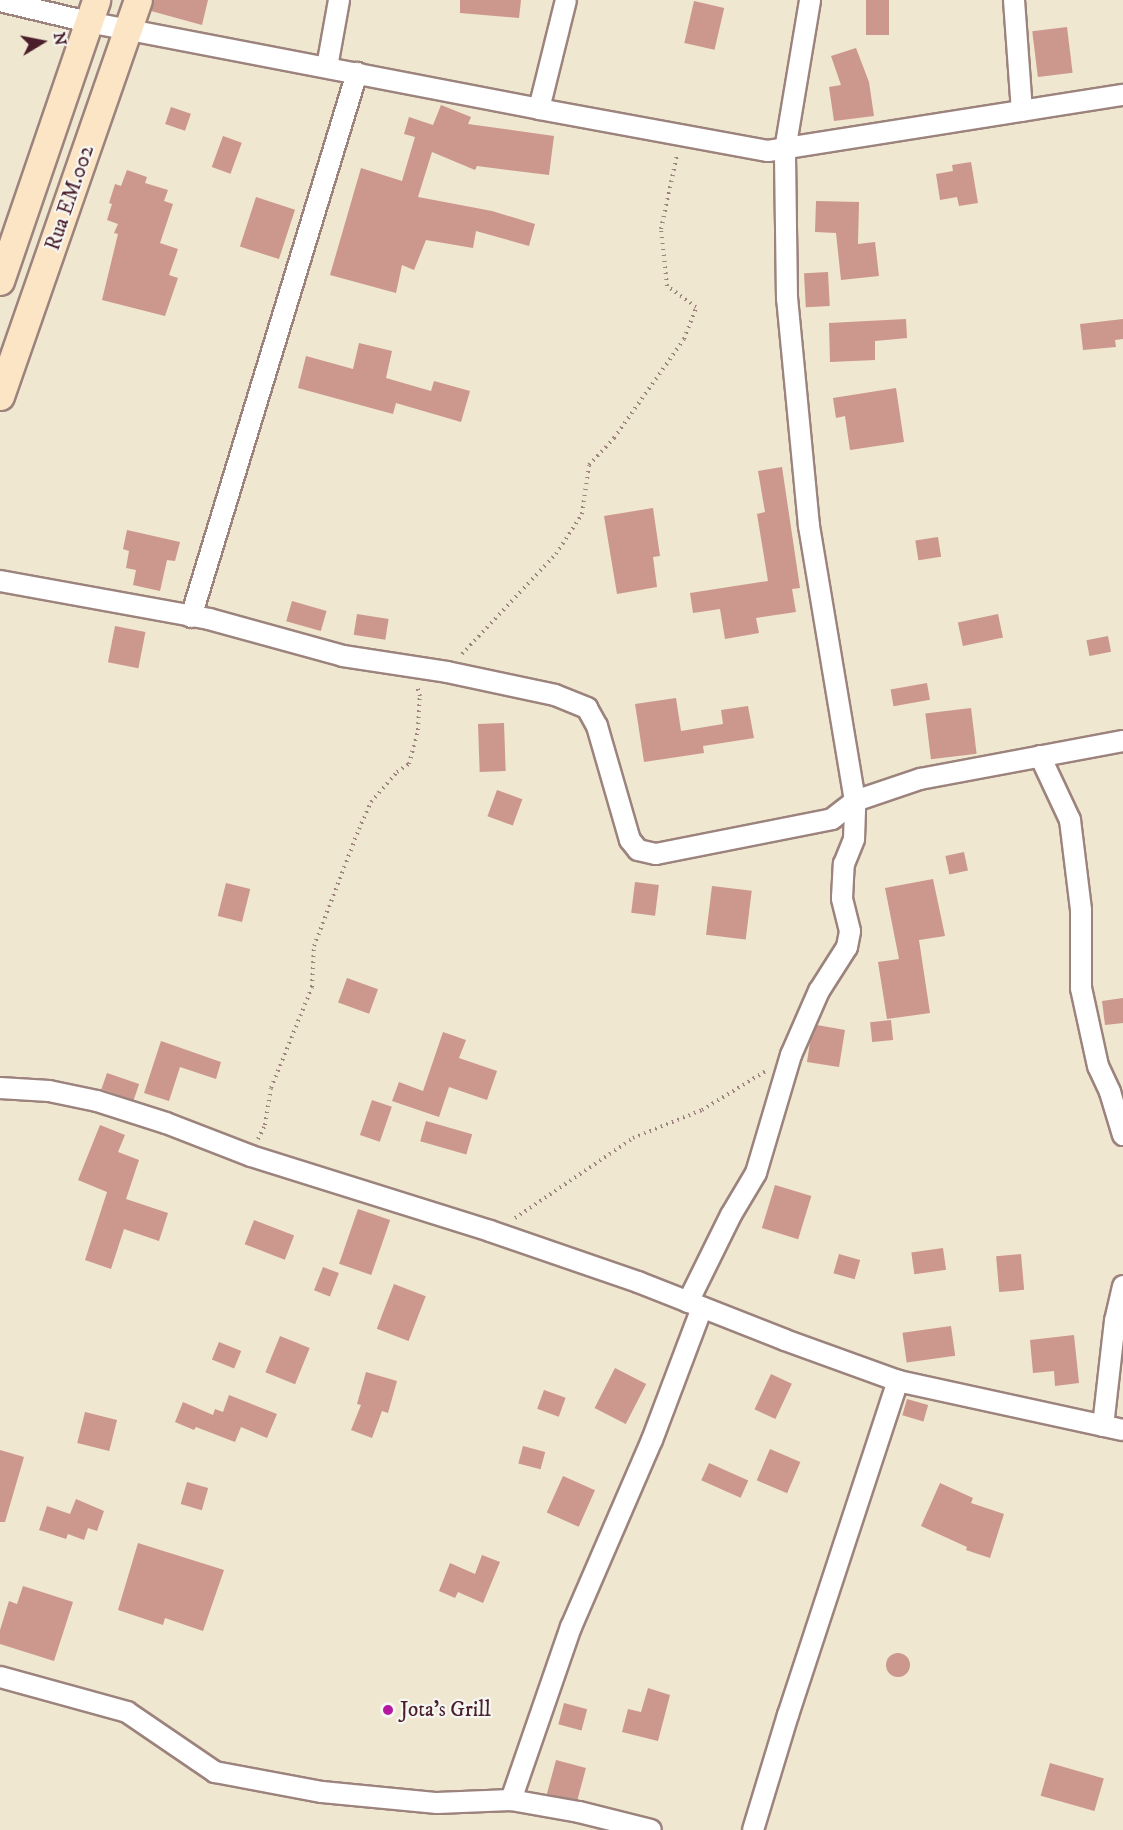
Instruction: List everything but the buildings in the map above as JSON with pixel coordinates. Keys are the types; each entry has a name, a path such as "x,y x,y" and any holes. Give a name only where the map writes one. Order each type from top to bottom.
{"street":[{"name":"Rua EM.002","path":"0,396 138,0"},
{"path":"327,67 339,0"},
{"path":"539,109 566,0"},
{"path":"511,1800 572,1627 652,1440 695,1305 730,1215 756,1173 791,1055 819,991 847,947 850,931 842,898 844,864 854,839 855,801 809,526 787,299 785,150 810,0"},
{"path":"1014,0 1022,111"},
{"path":"0,1 92,11 129,28 539,109 768,151 1123,95"},
{"name":"Rua EM.002","path":"0,281 92,11"},
{"path":"191,617 357,73"},
{"path":"0,581 191,617 344,656 555,694 587,708 597,726 630,840 638,850 656,854 792,829 832,819 855,801 920,779 1123,741"},
{"path":"1040,756 1070,820 1078,866 1081,910 1081,988 1098,1066 1110,1092 1123,1135"},
{"path":"0,1088 49,1091 97,1101 251,1156 490,1231 898,1381 1123,1430"},
{"path":"1103,1426 1114,1321 1123,1286"},
{"path":"753,1830 788,1715 898,1381"},
{"path":"0,1677 127,1712 215,1772 322,1792 437,1803 511,1800 579,1812 651,1830"}],"path":[{"path":"459,657 556,554 582,514 589,465 614,438 684,339 696,307 667,286 661,229 682,135"},
{"path":"251,1156 265,1125 271,1088 312,987 314,946 359,829 371,802 398,772 409,764 418,730 420,696 408,666"},
{"path":"490,1231 521,1215 633,1138 702,1110 791,1055"}],"place":[{"name":"Jota's Grill","path":"388,1710"}]}
